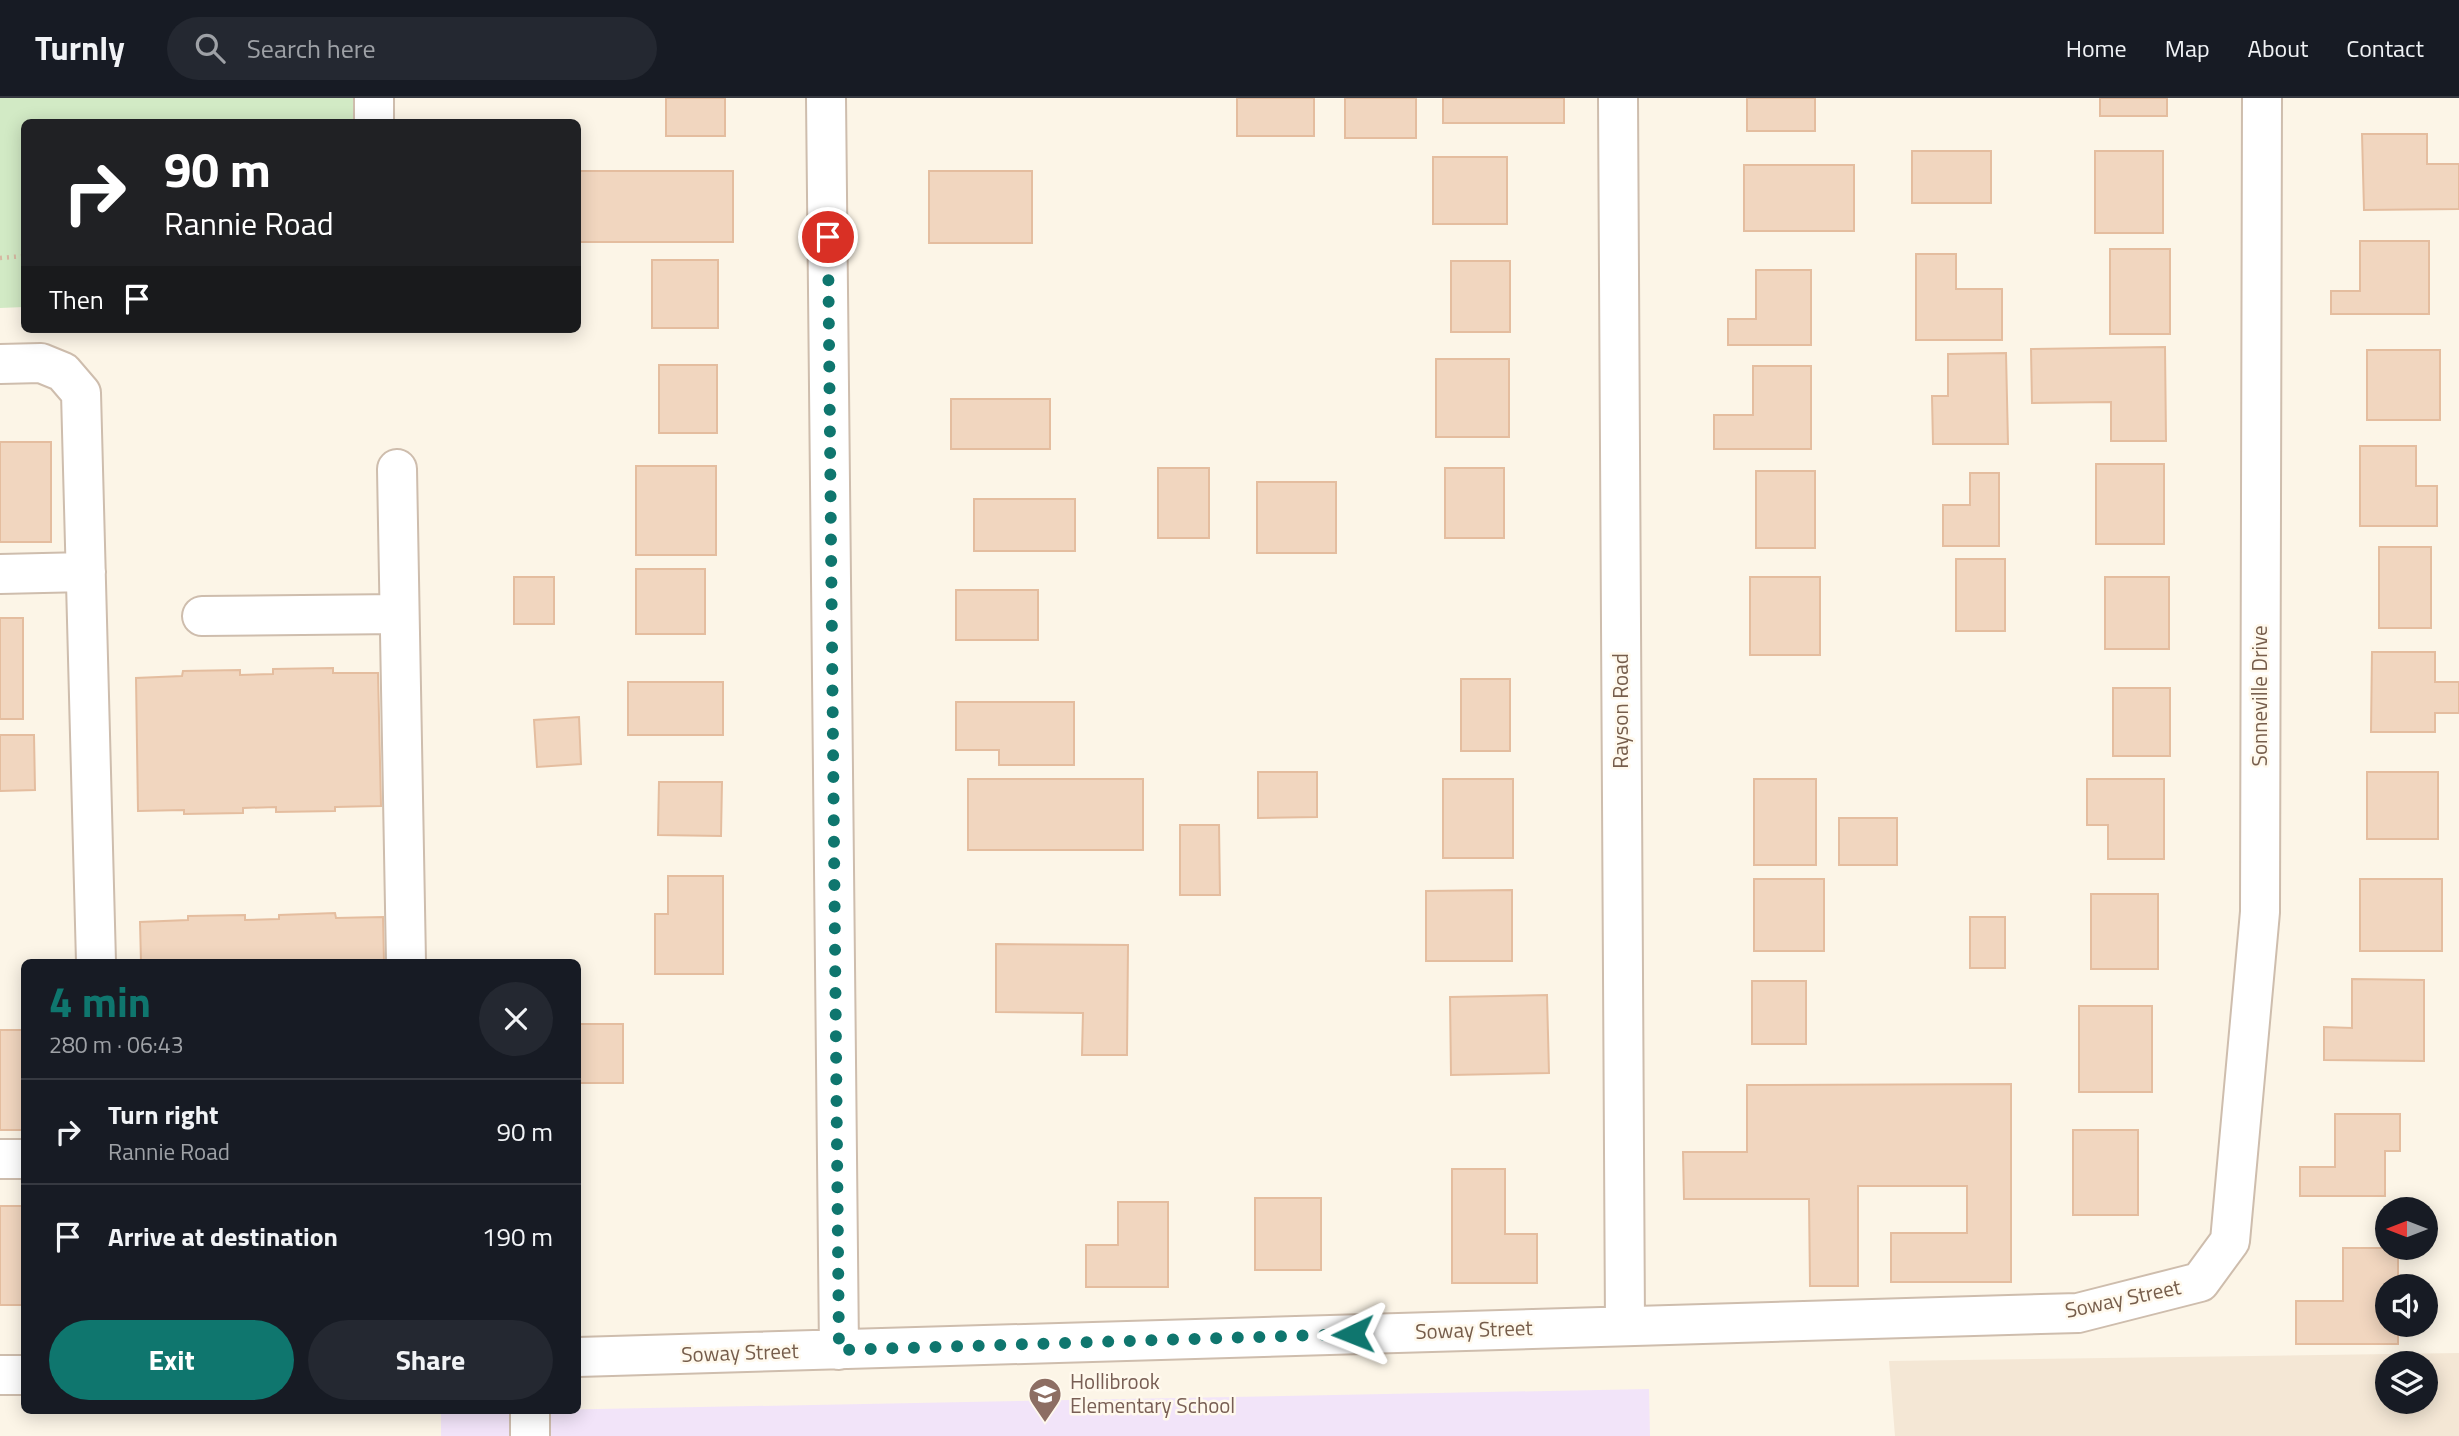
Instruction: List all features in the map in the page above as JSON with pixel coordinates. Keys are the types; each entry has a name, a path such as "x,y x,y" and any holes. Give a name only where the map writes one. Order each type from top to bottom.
{"street":[{"path":"374,98 374,119"},
{"path":"826,98 839,1350"},
{"name":"Rayson Road","path":"1618,98 1625,1325"},
{"name":"Sonneville Drive","path":"2200,1282 2230,1241 2260,912 2262,98"},
{"path":"0,364 41,363 63,372 80,393 96,959"},
{"path":"397,469 406,959"},
{"path":"0,574 86,572"},
{"path":"202,616 399,614"},
{"path":"0,1159 21,1159"},
{"name":"Soway Street","path":"581,1357 2078,1313 2200,1282"},
{"path":"0,1374 21,1375"},
{"path":"530,1414 530,1436"}],"path":[{"path":"0,258 21,256"}],"shaded area":[{"path":"2438,1353 2459,1353 2459,1436 1895,1436 1889,1361 2375,1354 2375,1414 2438,1414"},
{"name":"Hollibrook Elementary School","path":"1649,1389 1650,1436 441,1436 441,1414 581,1414 581,1409"}],"green space":[{"path":"0,98 354,98 354,119 21,119 21,307 0,308"}],"building":[{"path":"666,98 725,98 725,136 666,136"},
{"path":"1237,98 1314,98 1314,136 1237,136"},
{"path":"1345,98 1416,98 1416,138 1345,138"},
{"path":"1443,98 1564,98 1564,123 1443,123"},
{"path":"1747,98 1815,98 1815,131 1747,131"},
{"path":"2100,98 2167,98 2167,116 2100,116"},
{"path":"2362,134 2427,134 2427,164 2459,164 2459,209 2364,210"},
{"path":"1912,151 1991,151 1991,203 1912,203"},
{"path":"2095,151 2163,151 2163,233 2095,233"},
{"path":"1433,157 1507,157 1507,224 1433,224"},
{"path":"1744,165 1854,165 1854,231 1744,231"},
{"path":"581,171 733,171 733,242 581,242"},
{"path":"929,171 1032,171 1032,243 929,243"},
{"path":"2360,241 2429,241 2429,314 2331,314 2331,291 2360,291"},
{"path":"2110,249 2170,249 2170,334 2110,334"},
{"path":"1916,254 1956,254 1956,289 2002,289 2002,340 1916,340"},
{"path":"652,260 718,260 718,328 652,328"},
{"path":"1451,261 1510,261 1510,332 1451,332"},
{"path":"1756,270 1811,270 1811,345 1728,345 1728,319 1756,319"},
{"path":"2165,347 2166,441 2111,441 2111,402 2032,403 2031,349"},
{"path":"2367,350 2440,350 2440,420 2367,420"},
{"path":"2006,353 2008,444 1933,444 1932,396 1948,396 1948,354"},
{"path":"1436,359 1509,359 1509,437 1436,437"},
{"path":"659,365 717,365 717,433 659,433"},
{"path":"1753,366 1811,366 1811,449 1714,449 1714,415 1753,415"},
{"path":"951,399 1050,399 1050,449 951,449"},
{"path":"0,442 51,442 51,542 0,542"},
{"path":"2360,446 2416,446 2416,486 2437,486 2437,526 2360,526"},
{"path":"2096,464 2164,464 2164,544 2096,544"},
{"path":"636,466 716,466 716,555 636,555"},
{"path":"1158,468 1209,468 1209,538 1158,538"},
{"path":"1445,468 1504,468 1504,538 1445,538"},
{"path":"1756,471 1815,471 1815,548 1756,548"},
{"path":"1970,473 1999,473 1999,546 1943,546 1943,505 1970,505"},
{"path":"1257,482 1336,482 1336,553 1257,553"},
{"path":"974,499 1075,499 1075,551 974,551"},
{"path":"2379,547 2431,547 2431,628 2379,628"},
{"path":"1956,559 2005,559 2005,631 1956,631"},
{"path":"636,569 705,569 705,634 636,634"},
{"path":"514,577 554,577 554,624 514,624"},
{"path":"1750,577 1820,577 1820,655 1750,655"},
{"path":"2105,577 2169,577 2169,649 2105,649"},
{"path":"956,590 1038,590 1038,640 956,640"},
{"path":"0,618 23,618 23,719 0,719"},
{"path":"2372,652 2435,652 2435,682 2459,682 2459,713 2435,713 2435,732 2371,732"},
{"path":"333,668 333,673 378,673 381,806 335,807 335,811 276,812 276,807 243,808 243,813 184,814 184,810 138,811 136,678 182,676 183,671 240,670 240,675 273,674 273,669"},
{"path":"1461,679 1510,679 1510,751 1461,751"},
{"path":"628,682 723,682 723,735 628,735"},
{"path":"2113,688 2170,688 2170,756 2113,756"},
{"path":"956,702 1074,702 1074,765 999,765 999,750 956,750"},
{"path":"579,717 581,764 537,767 534,720"},
{"path":"0,735 34,735 35,790 0,791"},
{"path":"1258,772 1317,772 1317,817 1258,818"},
{"path":"2367,772 2438,772 2438,839 2367,839"},
{"path":"968,779 1143,779 1143,850 968,850"},
{"path":"1443,779 1513,779 1513,858 1443,858"},
{"path":"1754,779 1816,779 1816,865 1754,865"},
{"path":"2087,779 2164,779 2164,859 2108,859 2108,825 2087,825"},
{"path":"659,782 722,782 721,836 658,835"},
{"path":"1839,818 1897,818 1897,865 1839,865"},
{"path":"1180,825 1219,825 1220,895 1180,895"},
{"path":"668,876 723,876 723,974 655,974 655,914 668,914"},
{"path":"1754,879 1824,879 1824,951 1754,951"},
{"path":"2360,879 2442,879 2442,951 2360,951"},
{"path":"1512,890 1512,961 1426,961 1426,891"},
{"path":"2091,894 2158,894 2158,969 2091,969"},
{"path":"335,913 336,918 383,917 384,959 141,959 140,922 188,920 188,916 245,915 245,920 279,919 279,915"},
{"path":"1970,917 2005,917 2005,968 1970,968"},
{"path":"996,944 1128,945 1127,1055 1082,1055 1083,1013 996,1012"},
{"path":"2352,979 2424,980 2424,1061 2324,1060 2324,1027 2352,1028"},
{"path":"1752,981 1806,981 1806,1044 1752,1044"},
{"path":"1547,995 1549,1073 1451,1075 1450,997"},
{"path":"2079,1006 2152,1006 2152,1092 2079,1092"},
{"path":"581,1024 623,1024 623,1083 581,1083"},
{"path":"0,1030 21,1030 21,1130 0,1130"},
{"path":"2011,1084 2011,1282 1891,1282 1891,1233 1967,1233 1967,1186 1858,1186 1858,1286 1810,1286 1809,1199 1684,1199 1683,1152 1747,1152 1747,1085"},
{"path":"2335,1114 2400,1114 2400,1151 2385,1151 2385,1196 2300,1196 2300,1167 2335,1167"},
{"path":"2073,1130 2138,1130 2138,1215 2073,1215"},
{"path":"1452,1169 1505,1169 1505,1234 1537,1234 1537,1283 1452,1283"},
{"path":"1255,1198 1321,1198 1321,1270 1255,1270"},
{"path":"1118,1202 1168,1202 1168,1287 1086,1287 1086,1245 1118,1245"},
{"path":"0,1206 21,1206 21,1305 0,1305"},
{"path":"2343,1248 2375,1248 2375,1260 2398,1260 2398,1274 2375,1274 2375,1337 2398,1337 2398,1344 2296,1344 2296,1301 2343,1301"}],"place":[{"name":"Hollibrook Elementary School","path":"1045,1424"}],"route":[{"path":"828,237 839,1350 1353,1334"}]}
